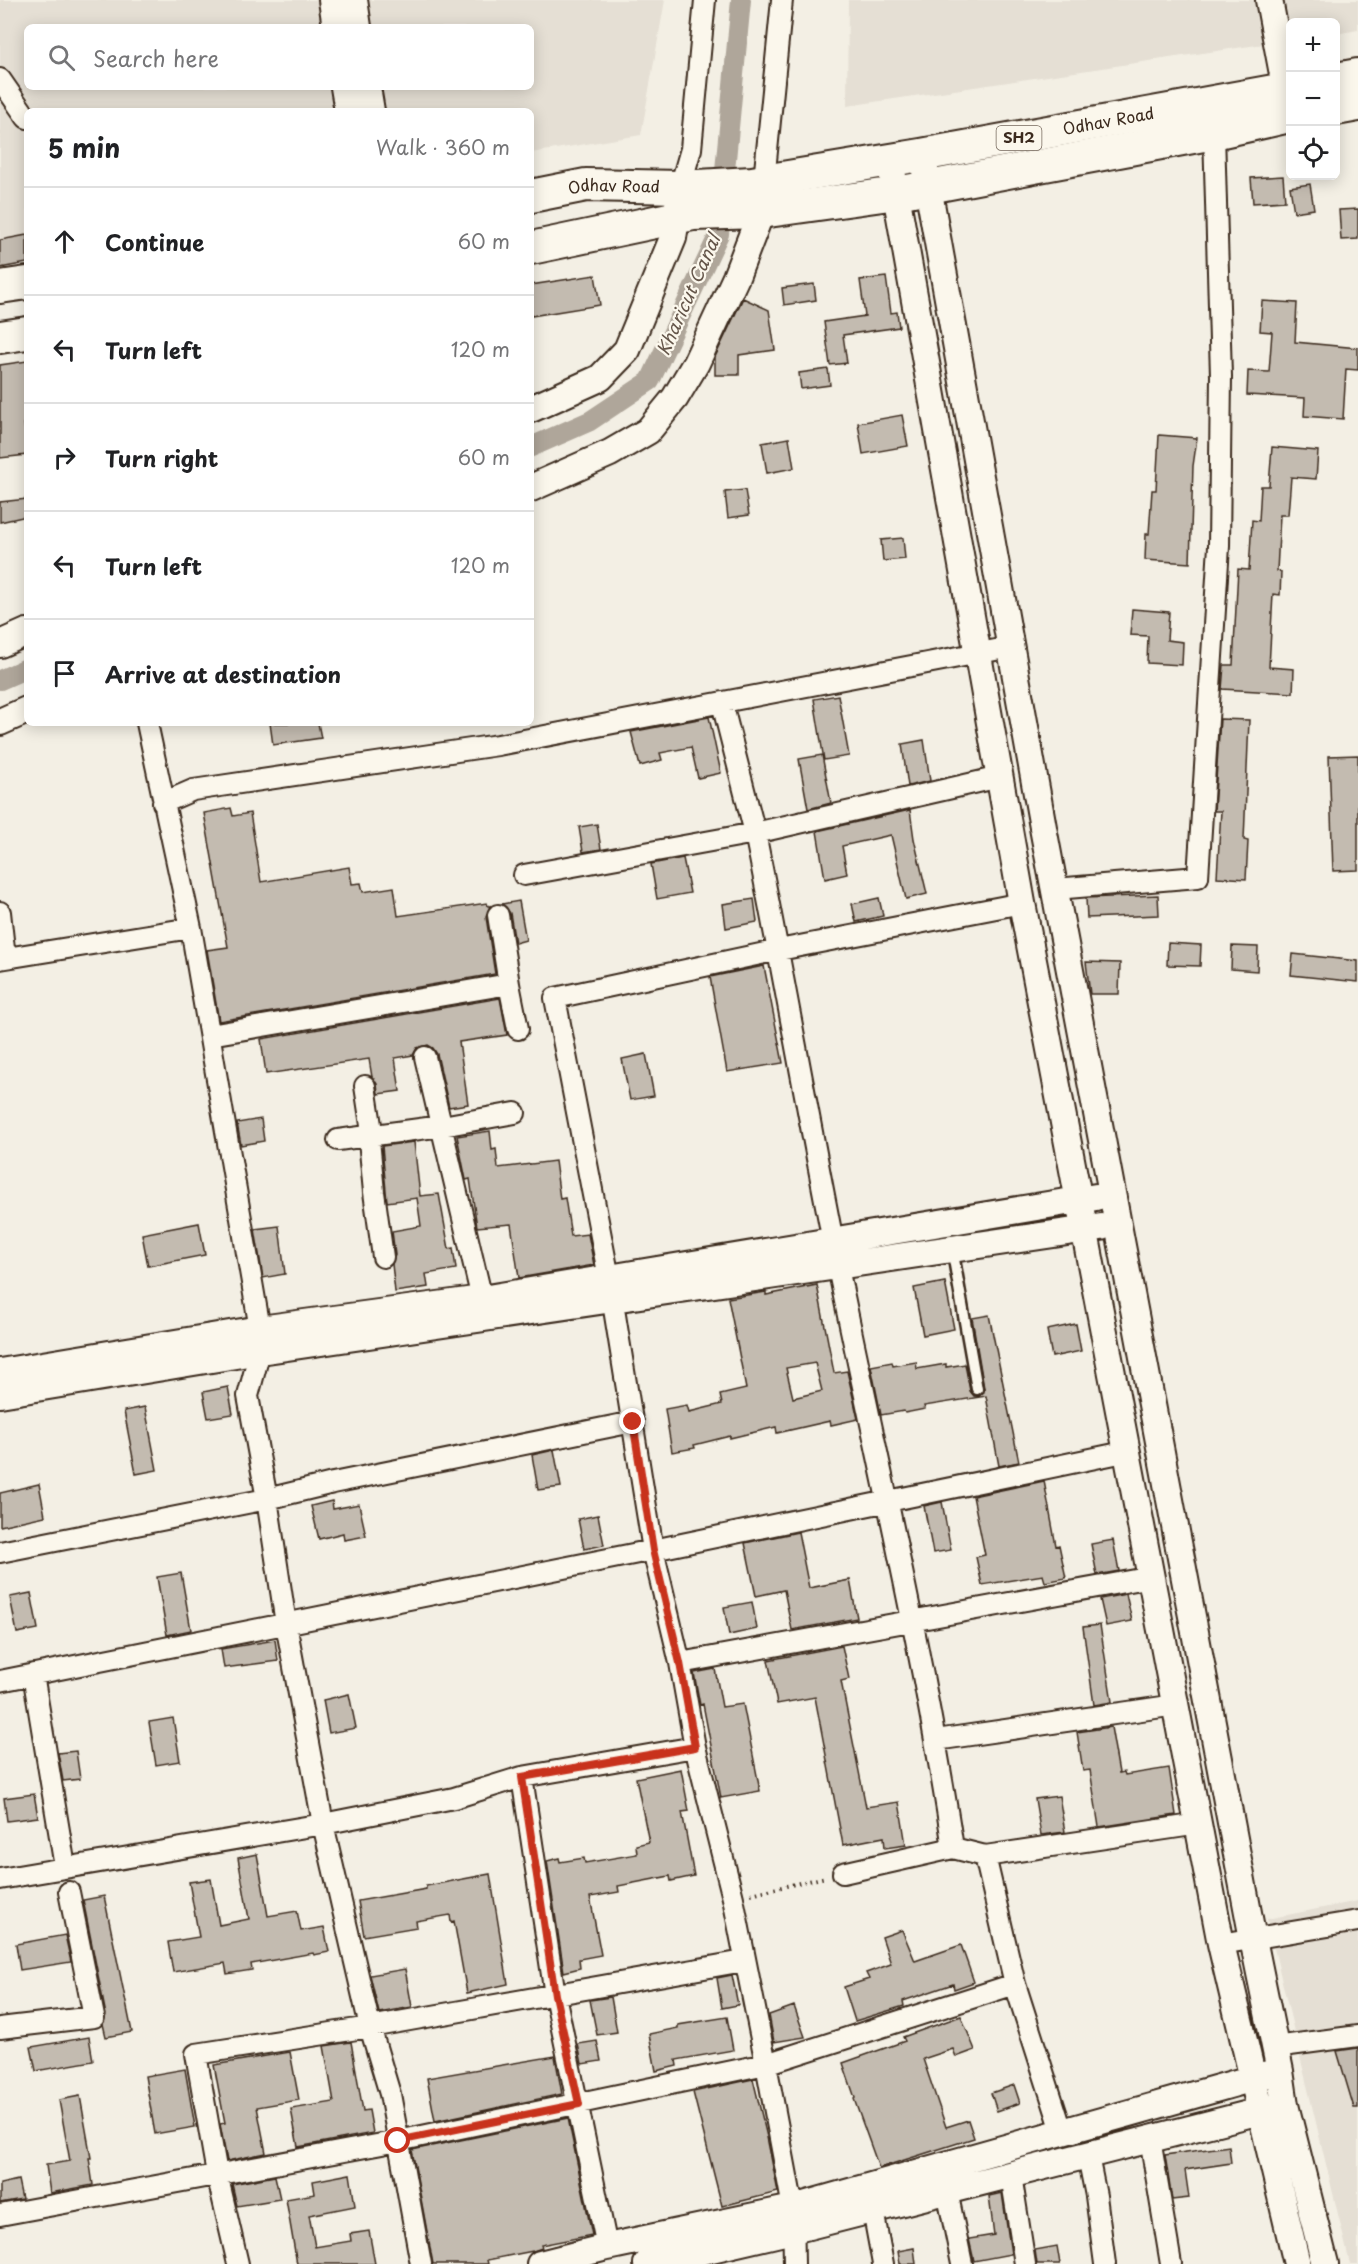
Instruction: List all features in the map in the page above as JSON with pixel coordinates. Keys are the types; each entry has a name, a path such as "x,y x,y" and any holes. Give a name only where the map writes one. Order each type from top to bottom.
{"main road":[{"path":"1340,78 1358,75"},
{"name":"Odhav Road","path":"759,192 890,160 1286,101"},
{"name":"Odhav Road","path":"759,192 897,193 1215,133 1286,102"},
{"path":"1340,108 1358,105"},
{"name":"Odhav Road","path":"534,195 586,185 687,201"},
{"name":"SH2","path":"687,201 759,192"},
{"name":"Odhav Road","path":"534,247 687,201"},
{"path":"0,287 24,283"},
{"path":"0,337 24,333"}],"street":[{"path":"332,0 336,24"},
{"path":"354,0 358,24"},
{"path":"534,408 600,378 627,350 687,201 705,0"},
{"path":"534,487 610,453 648,431 675,398 696,363 736,277 759,192 782,0"},
{"path":"1269,0 1286,86"},
{"path":"1286,0 1289,18"},
{"path":"0,79 24,114"},
{"path":"344,90 348,108"},
{"path":"368,90 370,108"},
{"path":"1055,889 1198,877 1219,546 1221,376 1215,133"},
{"path":"921,156 930,187 1055,889 1277,2059 1273,2108 1297,2264"},
{"path":"890,160 1022,903 1221,1944 1252,2077 1273,2108 1325,2264"},
{"path":"0,644 24,633"},
{"path":"163,803 193,790 498,745 1011,647"},
{"path":"722,703 755,833 779,950 836,1253 914,1620 953,1848"},
{"path":"0,722 24,711"},
{"path":"148,726 191,928 260,1340 248,1395 286,1624 323,1824 370,2027 390,2094 421,2264"},
{"path":"524,875 755,833 1000,777"},
{"path":"794,2264 793,2219 766,2064 733,1898 695,1747 680,1663 653,1550 611,1289 555,998 779,950 1022,903"},
{"path":"0,912 2,959 191,928"},
{"path":"498,915 518,1029"},
{"path":"210,1035 509,984"},
{"path":"425,1057 482,1299"},
{"path":"365,1086 372,1125 370,1136 374,1192 383,1257"},
{"path":"338,1140 442,1126 515,1113"},
{"path":"0,1372 260,1340 611,1289 836,1253 1113,1194"},
{"path":"836,1253 952,1248 1119,1224"},
{"path":"0,1394 260,1340 482,1299 611,1289"},
{"path":"0,1552 633,1422"},
{"path":"0,1682 653,1550 1128,1450"},
{"path":"680,1663 1152,1577"},
{"path":"33,1674 65,1867"},
{"path":"936,1740 1176,1705"},
{"path":"0,1879 323,1824 454,1798 522,1777 695,1747"},
{"path":"522,1777 555,1995 607,2247"},
{"path":"843,1873 953,1848 985,1856 1199,1824"},
{"path":"985,1856 1015,1984 1062,2131"},
{"path":"0,2028 94,2017 69,1892"},
{"path":"1221,1944 1358,1921"},
{"path":"238,2264 217,2175 196,2054 370,2027 744,1961"},
{"path":"0,2215 398,2141 766,2064 1015,1984"},
{"path":"647,2264 1062,2131 1252,2077 1277,2059 1358,2036"},
{"path":"540,2264 607,2247 793,2219 873,2210 1273,2108"},
{"path":"1150,2139 1171,2264"},
{"path":"1088,2156 1106,2264"},
{"path":"1011,2175 1025,2264"},
{"path":"947,2191 962,2264"},
{"path":"873,2210 883,2264"}],"lane":[{"path":"952,1248 977,1389"}],"path":[{"path":"733,1898 843,1873"}],"shaded area":[{"path":"0,0 665,0 641,135 534,153 534,108 24,108 24,238 0,242"},
{"path":"848,0 1358,0 1358,30 1340,33 1340,18 1286,18 1286,41 847,106"},
{"path":"1358,1901 1358,2264 1350,2264 1267,1919"}],"building":[{"path":"1283,176 1285,201 1253,203 1251,178"},
{"path":"1310,184 1314,209 1294,212 1290,187"},
{"path":"1358,209 1358,239 1341,240 1339,210"},
{"path":"24,236 24,264 0,268 0,240"},
{"path":"595,275 600,305 534,316 534,285"},
{"path":"886,277 891,313 897,312 899,327 843,335 847,363 830,365 824,322 865,316 860,280"},
{"path":"814,284 816,300 784,305 782,288"},
{"path":"743,298 769,310 775,350 739,355 739,375 715,375 715,357"},
{"path":"1262,301 1297,303 1295,342 1358,348 1358,370 1346,369 1343,419 1304,416 1305,398 1247,395 1248,371 1269,372 1272,332 1260,331"},
{"path":"24,361 24,455 0,458 0,365"},
{"path":"828,369 830,385 801,389 799,373"},
{"path":"902,415 908,446 863,454 858,423"},
{"path":"1159,435 1197,438 1193,466 1190,563 1145,560 1152,490 1156,490"},
{"path":"789,438 794,468 767,473 762,443"},
{"path":"1272,447 1318,451 1316,479 1291,477 1288,515 1280,515 1277,571 1281,572 1280,595 1273,594 1269,667 1294,669 1293,693 1222,689 1224,665 1233,665 1238,569 1249,570 1252,520 1259,521 1261,486 1269,486"},
{"path":"745,490 749,515 728,518 725,492"},
{"path":"24,499 24,517 0,522 0,502"},
{"path":"903,538 905,559 883,561 881,540"},
{"path":"1132,609 1169,612 1167,640 1183,642 1182,665 1147,663 1148,636 1130,635"},
{"path":"838,695 849,756 824,760 814,699"},
{"path":"709,717 721,773 698,778 691,747 660,753 662,760 640,766 631,732"},
{"path":"1220,719 1249,720 1244,840 1248,841 1246,879 1217,877 1221,811 1214,811"},
{"path":"270,726 319,726 321,738 273,745"},
{"path":"924,740 930,781 908,786 902,744"},
{"path":"822,755 831,803 808,809 799,759"},
{"path":"1358,755 1358,870 1333,871 1329,756"},
{"path":"231,808 233,816 250,813 261,882 349,867 352,884 361,883 363,892 394,887 398,916 487,903 490,906 486,917 495,974 219,1021 207,950 228,947 204,813"},
{"path":"910,810 914,839 927,894 906,899 891,835 842,846 847,874 825,879 817,831"},
{"path":"597,824 601,849 583,852 579,827"},
{"path":"683,858 690,893 657,899 651,864"},
{"path":"1158,895 1159,915 1087,918 1086,898"},
{"path":"879,898 883,916 856,922 852,904"},
{"path":"754,899 757,922 726,928 723,904"},
{"path":"519,901 526,940 515,943 510,913 502,904"},
{"path":"1168,943 1201,945 1200,966 1167,965"},
{"path":"1232,946 1258,947 1257,971 1231,969"},
{"path":"1293,954 1358,961 1358,982 1291,975"},
{"path":"1086,962 1120,963 1119,994 1090,994"},
{"path":"764,966 783,1063 727,1072 710,977"},
{"path":"500,998 507,1035 459,1042 468,1104 449,1107 437,1054 428,1045 417,1048 413,1055 395,1058 400,1091 378,1094 369,1059 266,1074 261,1039"},
{"path":"646,1054 654,1096 630,1100 622,1059"},
{"path":"261,1119 264,1141 241,1145 237,1123"},
{"path":"490,1131 492,1150 496,1149 498,1168 555,1161 560,1199 565,1198 571,1236 588,1234 594,1265 519,1278 511,1224 477,1227 470,1179 466,1180 457,1136"},
{"path":"414,1142 420,1196 439,1194 449,1249 453,1248 456,1269 426,1274 428,1287 395,1292 392,1264 395,1255 392,1231 421,1226 417,1198 387,1202 382,1146"},
{"path":"199,1223 205,1255 148,1266 142,1234"},
{"path":"279,1226 285,1274 263,1278 255,1229"},
{"path":"945,1282 954,1329 923,1335 914,1288"},
{"path":"817,1285 834,1373 847,1371 858,1419 831,1425 830,1421 777,1433 776,1427 730,1438 730,1436 694,1445 695,1448 672,1452 665,1409 687,1405 689,1412 722,1404 720,1395 746,1389 728,1298 766,1292 766,1295","holes":["815,1363 822,1391 793,1398 786,1368"]},
{"path":"989,1315 1019,1462 999,1466 986,1396 924,1406 925,1409 905,1413 904,1411 881,1415 871,1366 892,1362 893,1366 916,1362 917,1369 946,1364 946,1367 965,1364 970,1391 974,1396 979,1396 984,1392 984,1388 972,1318"},
{"path":"1076,1324 1081,1351 1052,1357 1047,1330"},
{"path":"228,1387 233,1414 208,1418 203,1392"},
{"path":"145,1407 157,1470 136,1474 124,1411"},
{"path":"554,1450 561,1487 538,1490 532,1455"},
{"path":"1044,1481 1056,1546 1059,1545 1066,1578 1045,1582 1043,1575 982,1585 976,1557 985,1555 973,1496"},
{"path":"39,1484 45,1516 0,1526 0,1493"},
{"path":"332,1501 333,1509 359,1504 366,1536 344,1540 343,1533 319,1539 311,1506"},
{"path":"942,1502 951,1550 933,1553 924,1506"},
{"path":"598,1515 604,1545 584,1549 578,1519"},
{"path":"798,1532 809,1588 850,1580 857,1618 792,1630 784,1590 756,1596 745,1543"},
{"path":"1113,1540 1119,1571 1097,1575 1091,1544"},
{"path":"181,1573 191,1630 167,1635 157,1577"},
{"path":"31,1593 38,1629 17,1633 10,1597"},
{"path":"1126,1594 1132,1621 1106,1626 1100,1599"},
{"path":"752,1602 757,1629 729,1635 724,1607"},
{"path":"1100,1625 1112,1702 1094,1705 1083,1627"},
{"path":"275,1640 278,1661 224,1668 221,1649"},
{"path":"842,1646 849,1679 841,1681 866,1807 899,1802 906,1845 885,1848 884,1837 843,1845 815,1697 777,1704 768,1660"},
{"path":"715,1669 722,1707 743,1704 760,1791 721,1798 703,1704 700,1705 694,1673"},
{"path":"349,1694 356,1728 329,1733 323,1700"},
{"path":"173,1718 180,1761 156,1765 149,1722"},
{"path":"1111,1727 1119,1773 1124,1772 1125,1775 1169,1768 1176,1815 1099,1827 1090,1770 1083,1771 1077,1732"},
{"path":"76,1751 80,1779 63,1781 58,1753"},
{"path":"681,1769 689,1811 682,1812 694,1876 671,1881 670,1876 618,1886 619,1892 590,1897 601,1955 579,1959 580,1968 564,1972 547,1861 559,1858 560,1862 584,1858 585,1863 637,1854 636,1845 649,1842 636,1778"},
{"path":"34,1794 38,1817 7,1821 4,1798"},
{"path":"1059,1796 1065,1832 1041,1835 1035,1799"},
{"path":"257,1854 268,1916 297,1911 301,1931 324,1927 329,1952 251,1964 252,1970 227,1974 225,1963 173,1972 168,1942 199,1937 189,1882 211,1879 219,1925 249,1919 238,1858"},
{"path":"490,1874 508,1984 467,1993 454,1921 451,1922 450,1915 416,1921 417,1927 364,1936 358,1901 426,1889 426,1886"},
{"path":"104,1896 132,2032 106,2037 103,2024 106,2015 83,1900"},
{"path":"902,1930 915,1961 961,1945 974,1982 954,1989 953,1984 903,2001 904,2006 855,2021 844,1987 869,1979 866,1973 891,1964 882,1937"},
{"path":"65,1935 71,1962 20,1970 16,1944"},
{"path":"405,1969 412,2007 379,2013 370,1975"},
{"path":"732,1975 738,2005 722,2008 717,1978"},
{"path":"611,1997 617,2032 597,2035 590,2000"},
{"path":"794,2006 805,2037 774,2042 769,2015"},
{"path":"961,2016 975,2050 956,2057 953,2049 923,2059 946,2127 968,2120 974,2138 879,2168 843,2063 905,2041 903,2037"},
{"path":"727,2017 733,2050 676,2060 677,2066 656,2071 649,2034 678,2028 678,2025"},
{"path":"89,2037 93,2061 36,2071 31,2047"},
{"path":"597,2041 601,2061 582,2064 578,2044"},
{"path":"351,2042 363,2111 369,2110 373,2133 298,2147 291,2109 334,2102 324,2046"},
{"path":"1358,2048 1358,2108 1354,2108 1337,2051"},
{"path":"290,2052 299,2100 257,2107 266,2153 227,2161 220,2124 225,2123 214,2065"},
{"path":"555,2056 562,2094 435,2121 427,2078"},
{"path":"185,2069 195,2127 155,2134 145,2076"},
{"path":"753,2079 778,2192 722,2206 693,2092"},
{"path":"1014,2085 1020,2103 997,2111 991,2093"},
{"path":"80,2096 91,2158 89,2158 93,2185 50,2193 46,2165 70,2161 59,2100"},
{"path":"568,2118 592,2235 541,2245 542,2248 533,2251 487,2260 488,2264 433,2264 412,2150"},
{"path":"1229,2146 1231,2163 1185,2170 1189,2198 1172,2200 1165,2155"},
{"path":"350,2174 355,2206 309,2215 315,2247 351,2241 350,2234 369,2231 375,2264 297,2264 286,2199 315,2194 313,2181"},
{"path":"275,2176 280,2199 237,2206 232,2184"},
{"path":"18,2180 22,2199 0,2203 0,2184"},
{"path":"1002,2193 1011,2254 974,2261 969,2239 994,2235 989,2196"},
{"path":"1057,2246 1060,2264 1037,2264 1035,2250"},
{"path":"914,2248 916,2264 900,2264 898,2251"}],"waterway":[{"name":"Kharicut Canal","path":"534,446 590,421 650,381 719,234 741,0"},
{"name":"Kharicut Canal","path":"0,680 24,669"}],"route":[{"path":"398,2141 579,2104 555,1995 522,1777 695,1747 680,1663 653,1550 633,1422"}]}
